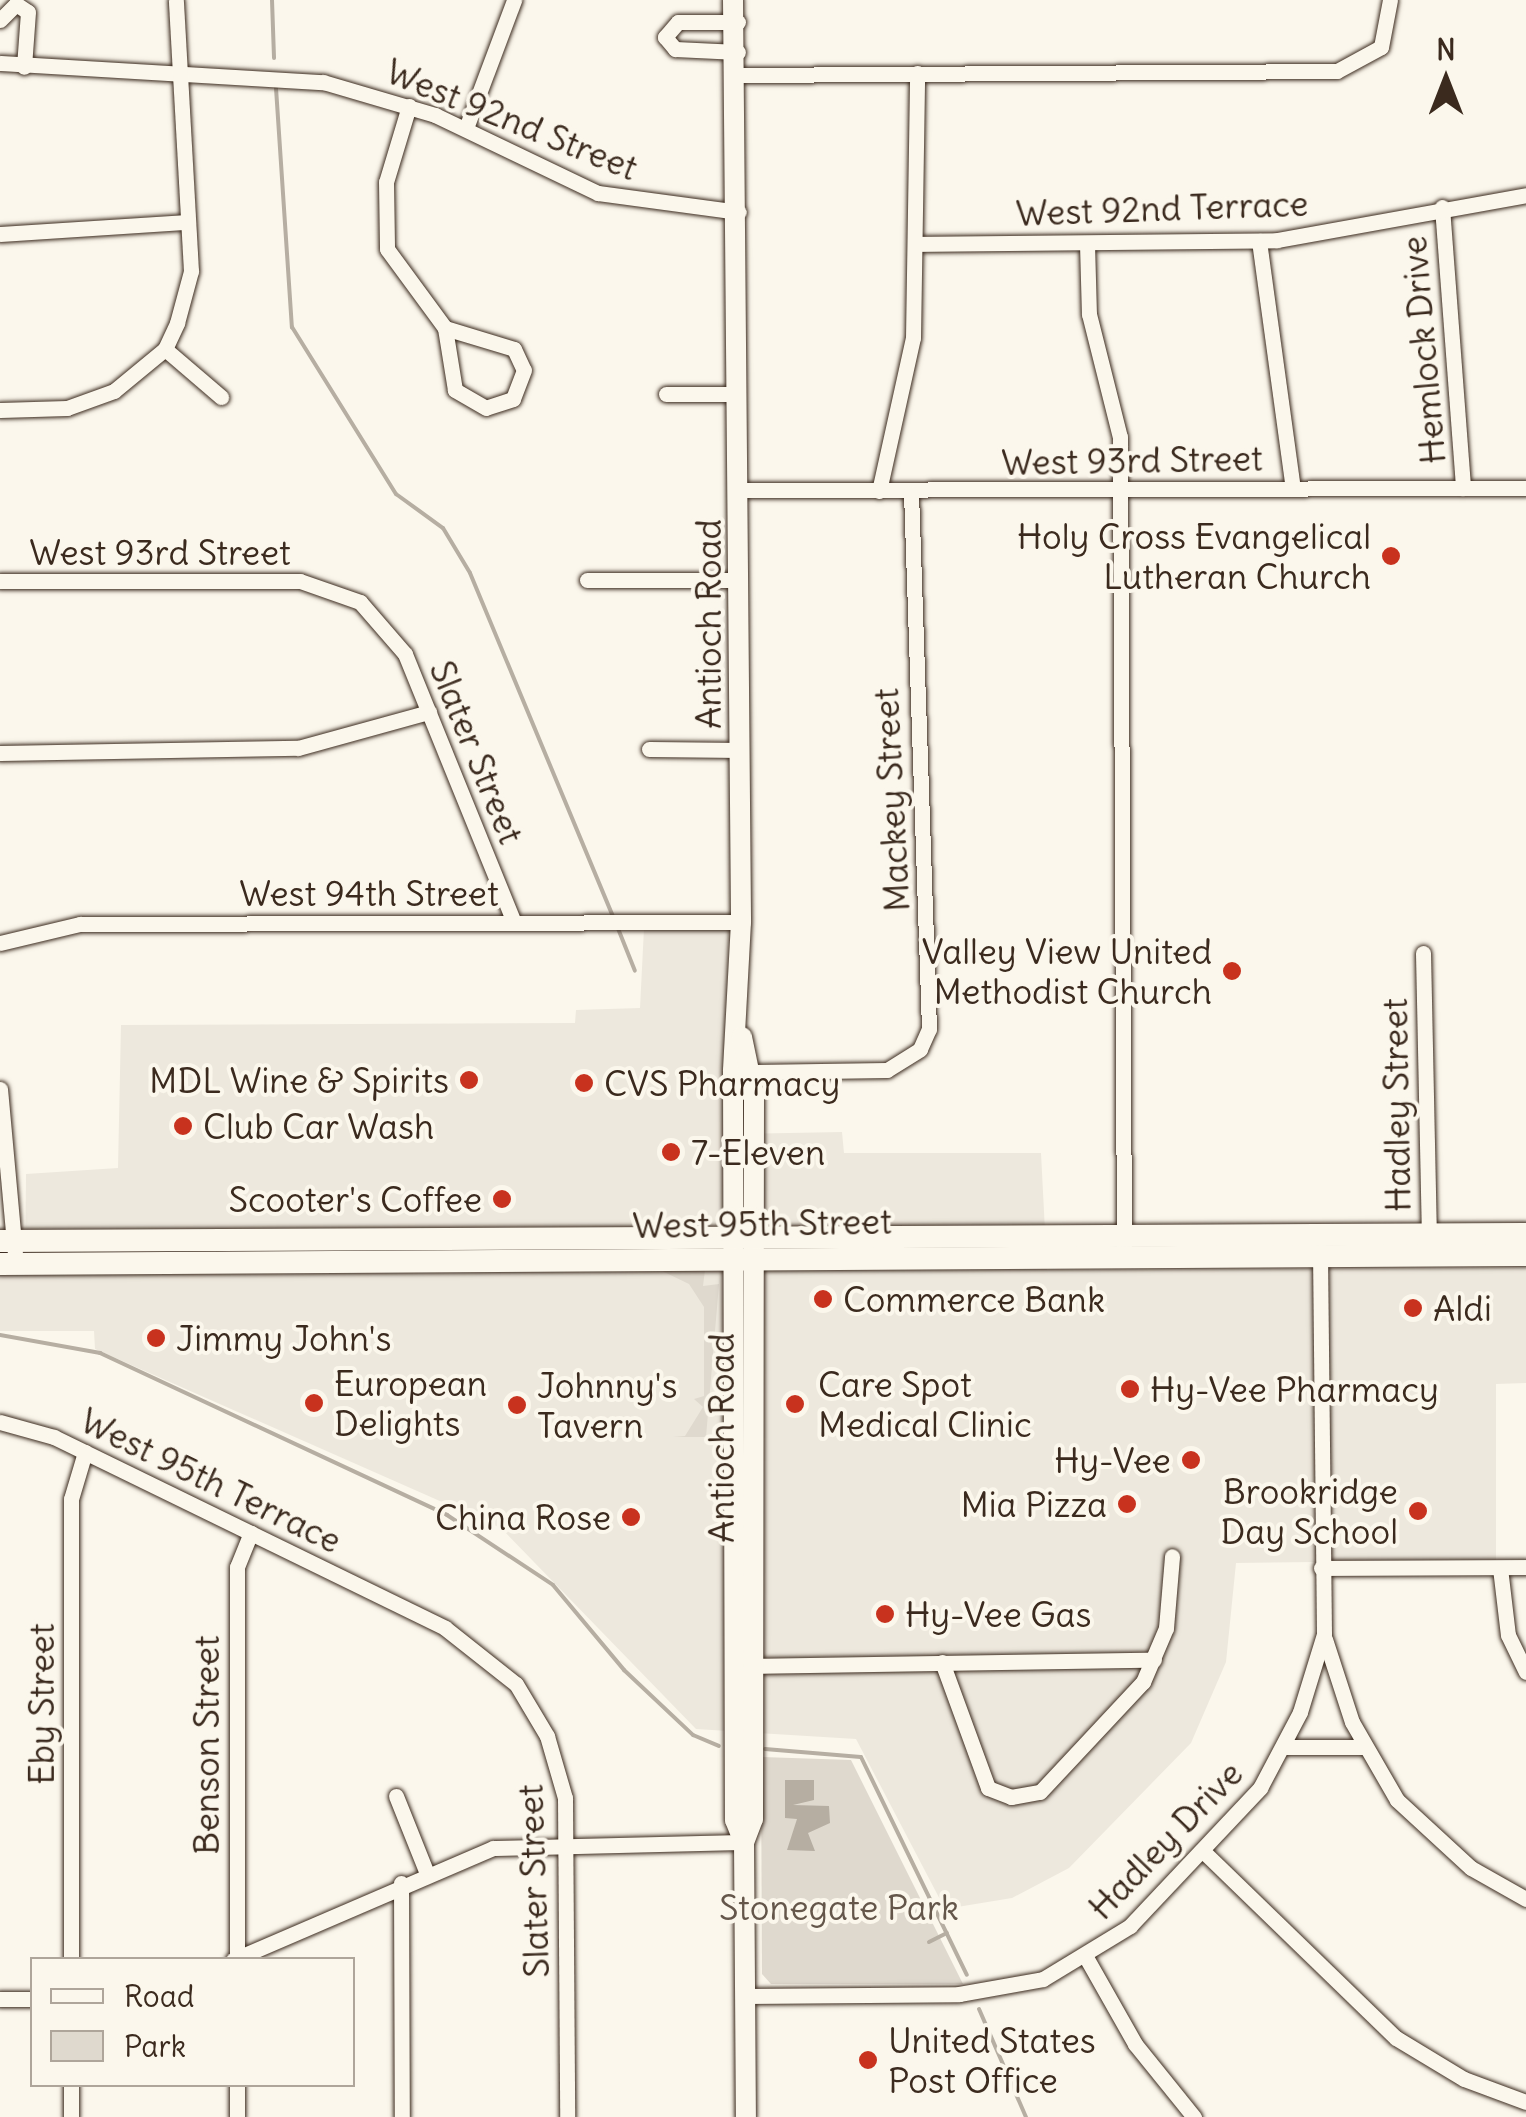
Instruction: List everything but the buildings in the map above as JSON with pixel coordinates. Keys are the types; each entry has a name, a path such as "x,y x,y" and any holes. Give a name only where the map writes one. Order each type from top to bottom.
{"main road":[{"name":"Antioch Road","path":"739,10 742,1035 733,1071 743,1248 754,1819 744,1842"},
{"name":"Antioch Road","path":"742,1035 754,1072 743,1248 735,1820 744,1842 746,2117"},
{"name":"West 95th Street","path":"8,1252 1430,1245 1526,1234"},
{"name":"West 95th Street","path":"1430,1245 1526,1256"}],"street":[{"path":"0,410 92,401 165,349 189,284 176,0"},
{"path":"466,128 514,0"},
{"path":"739,75 1338,71 1381,47 1390,0"},
{"path":"0,20 16,4 28,12 24,67"},
{"path":"738,52 675,49 665,37 678,22 739,10"},
{"name":"West 92nd Street","path":"0,63 304,79 409,106 466,128 598,193 739,212"},
{"path":"879,491 909,370 916,244 917,74"},
{"path":"409,106 382,226 394,267 445,328 454,390 486,408 513,399 524,370 514,348 445,328"},
{"name":"West 92nd Terrace","path":"916,244 1259,241 1526,195"},
{"name":"Hemlock Drive","path":"1442,208 1463,488"},
{"path":"0,234 188,222"},
{"path":"1259,241 1293,489"},
{"path":"1087,244 1089,314 1118,418 1124,1245"},
{"path":"165,349 221,397"},
{"path":"666,394 738,394"},
{"name":"West 93rd Street","path":"740,490 911,493 1526,488"},
{"name":"Mackey Street","path":"754,1072 887,1070 920,1048 929,1028 911,493"},
{"path":"587,580 740,580"},
{"name":"West 93rd Street","path":"0,582 300,582 373,612"},
{"name":"Slater Street","path":"373,612 405,654 514,922"},
{"path":"0,753 298,748 429,712"},
{"path":"649,749 741,750"},
{"name":"West 94th Street","path":"0,943 80,924 742,922"},
{"name":"Hadley Street","path":"1423,953 1430,1245"},
{"path":"0,1089 8,1252"},
{"name":"Hadley Drive","path":"745,1996 959,1994 1016,1988 1087,1958 1204,1852 1284,1747 1324,1634 1320,1245"},
{"name":"West 95th Terrace","path":"0,1422 85,1452 392,1602"},
{"name":"Eby Street","path":"71,1957 71,1498 85,1452"},
{"name":"Benson Street","path":"235,1957 236,1566 252,1533"},
{"path":"942,1662 982,1778 996,1794 1023,1798 1118,1712 1154,1660 1172,1556"},
{"path":"1321,1568 1526,1568"},
{"path":"1500,1568 1508,1635 1526,1672"},
{"name":"Slater Street","path":"392,1602 472,1644 516,1684 558,1764 567,1842 567,2117"},
{"path":"1324,1634 1364,1747 1442,1846 1526,1898"},
{"path":"753,1666 1154,1660"},
{"path":"1284,1747 1364,1747"},
{"path":"396,1796 426,1871"},
{"path":"239,1957 426,1871 493,1848 567,1842 744,1842"},
{"path":"1204,1852 1396,2038 1464,2079 1526,2102"},
{"path":"401,1883 402,2117"},
{"path":"1087,1958 1135,2044 1194,2117"},
{"path":"0,1999 30,1999"},
{"path":"71,2087 71,2117"},
{"path":"237,2087 237,2117"}],"shaded area":[{"path":"728,927 727,1134 842,1132 844,1153 1041,1153 1047,1270 1526,1268 1526,1383 1496,1384 1496,1560 1236,1563 1226,1662 1191,1743 1069,1868 1012,1898 945,1909 856,1739 696,1729 501,1528 95,1349 94,1331 0,1331 0,1271 25,1271 26,1174 118,1168 121,1025 575,1023 576,1010 640,1008 644,928"},
{"path":"785,1780 814,1780 814,1800 793,1805 829,1806 830,1823 808,1833 815,1851 787,1850 797,1819 785,1818"}],"green space":[{"path":"660,1270 705,1270 703,1286 719,1284 706,1437 673,1437 685,1436 703,1407 694,1399 704,1396 704,1307 689,1284"},
{"name":"Stonegate Park","path":"761,1757 851,1760 963,1984 771,1984 762,1974"}],"waterway":[{"path":"272,0 274,58"},
{"path":"276,88 292,327 396,494 443,528 470,573 613,917"},
{"path":"617,926 635,971"},
{"path":"0,1335 100,1353 447,1515 553,1585 624,1670 693,1735 719,1746"},
{"path":"765,1749 861,1757 967,1975"},
{"path":"929,1942 947,1933"},
{"path":"979,2009 1026,2117"}],"place":[{"name":"Holy Cross Evangelical Lutheran Church","path":"1391,556"},
{"name":"Valley View United Methodist Church","path":"1232,971"},
{"name":"MDL Wine & Spirits","path":"469,1080"},
{"name":"CVS Pharmacy","path":"584,1083"},
{"name":"Club Car Wash","path":"183,1126"},
{"name":"7-Eleven","path":"671,1152"},
{"name":"Scooter's Coffee","path":"502,1199"},
{"name":"Commerce Bank","path":"823,1299"},
{"name":"Aldi","path":"1413,1308"},
{"name":"Jimmy John's","path":"156,1338"},
{"name":"Hy-Vee Pharmacy","path":"1130,1389"},
{"name":"European Delights","path":"314,1403"},
{"name":"Care Spot Medical Clinic","path":"795,1404"},
{"name":"Johnny's Tavern","path":"517,1405"},
{"name":"Hy-Vee","path":"1191,1460"},
{"name":"Mia Pizza","path":"1127,1504"},
{"name":"Brookridge Day School","path":"1418,1511"},
{"name":"China Rose","path":"631,1517"},
{"name":"Hy-Vee Gas","path":"885,1614"},
{"name":"United States Post Office","path":"868,2060"}]}
